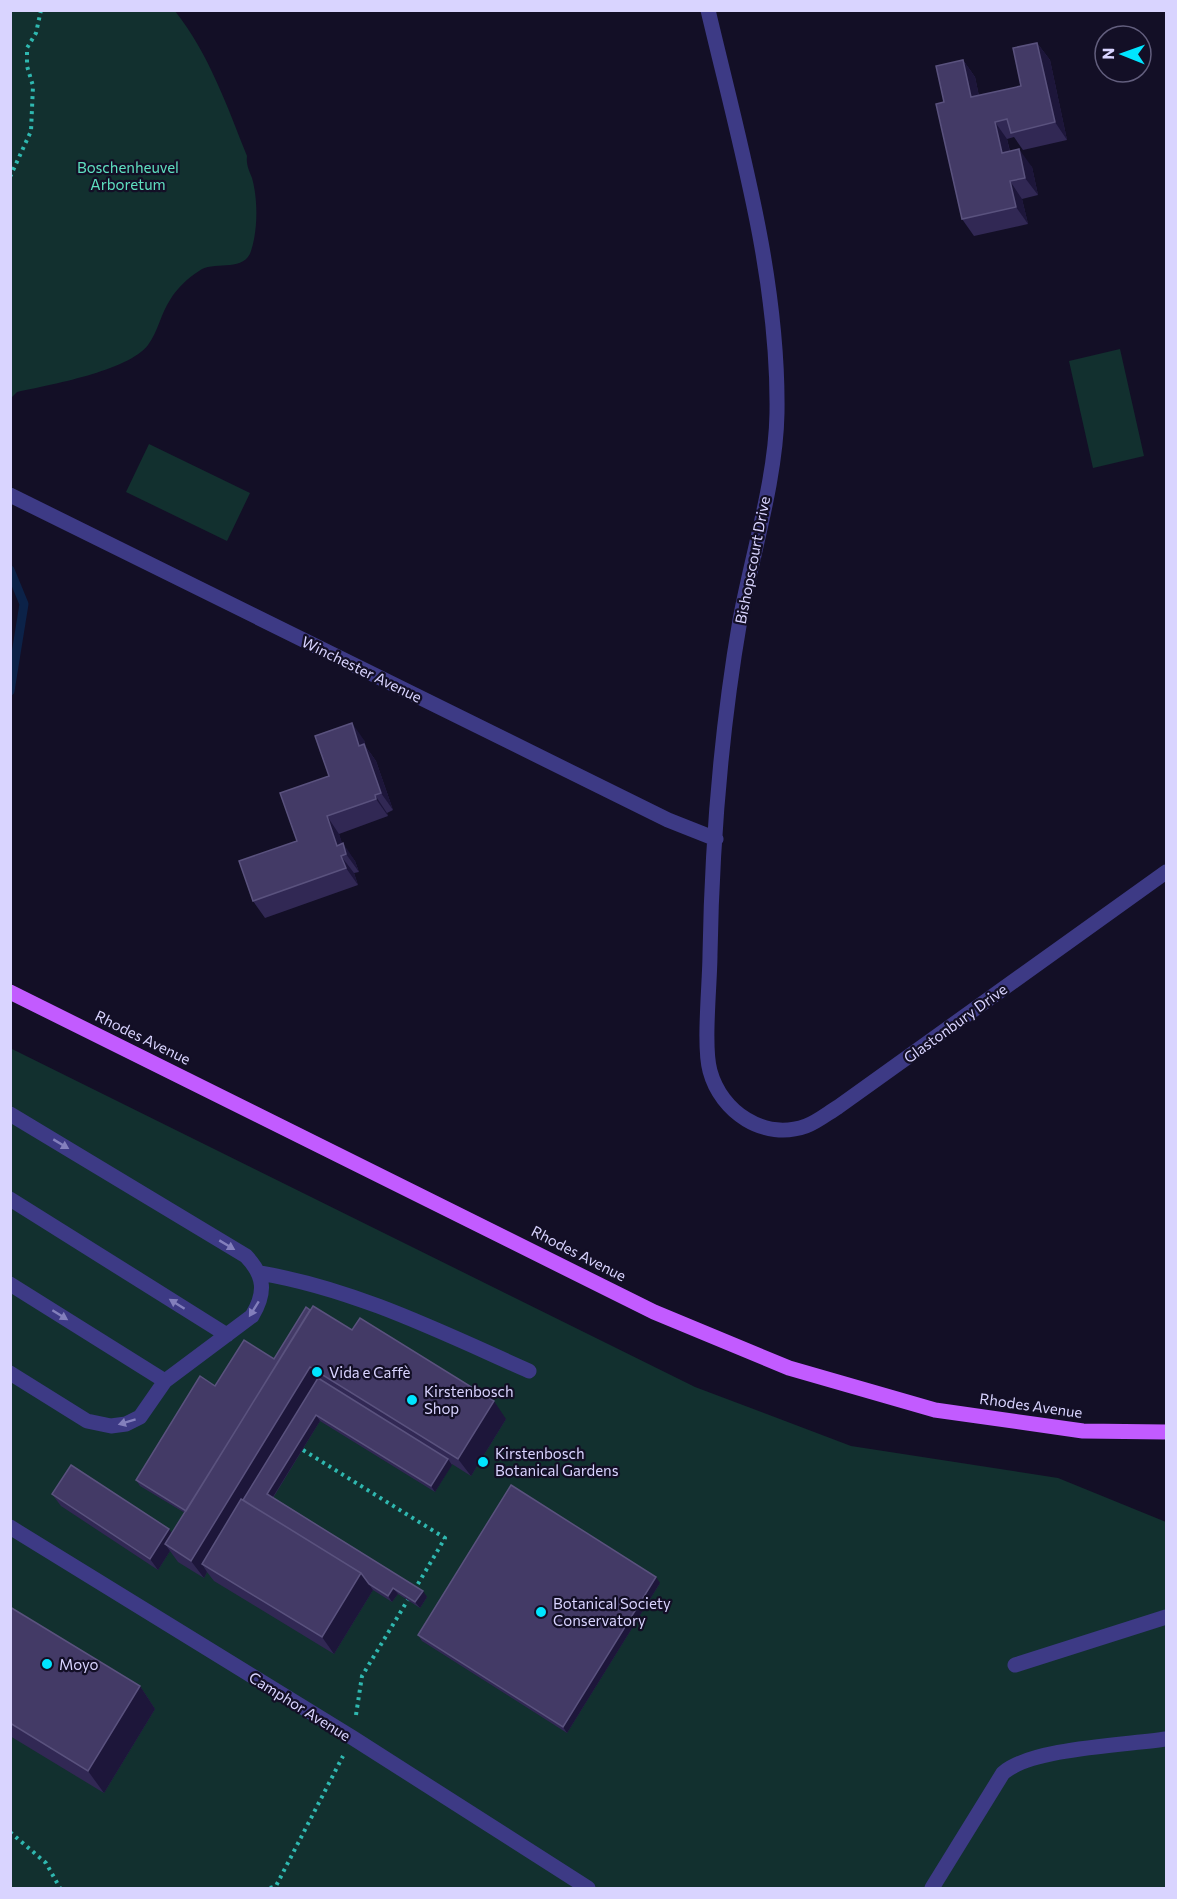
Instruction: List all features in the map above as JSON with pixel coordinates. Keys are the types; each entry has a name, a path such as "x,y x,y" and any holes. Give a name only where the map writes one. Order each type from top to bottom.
{"main road":[{"name":"Rhodes Avenue","path":"10,992 654,1312 789,1368 935,1410 1083,1431 1167,1432"}],"street":[{"name":"Bishopscourt Drive","path":"708,10 742,156 770,293 777,381 773,457 724,721 716,839 711,935 709,1069 719,1093 731,1111"},
{"name":"Winchester Avenue","path":"10,495 668,820 716,839"},
{"name":"Glastonbury Drive","path":"731,1111 756,1124 778,1130 806,1126 838,1107 1167,872"},
{"path":"10,1114 246,1256 260,1273 263,1288 259,1304 252,1316 165,1381 140,1417 126,1424 100,1425 87,1421 10,1373"},
{"path":"10,1199 227,1335"},
{"path":"260,1273 337,1290 406,1317 529,1371"},
{"path":"10,1284 165,1381"},
{"name":"Camphor Avenue","path":"10,1527 343,1732 588,1888"},
{"path":"1015,1665 1167,1617"},
{"path":"932,1888 1002,1773 1011,1766 1035,1757 1167,1739"}],"path":[{"path":"10,177 31,131 33,86 27,66 27,48 36,33 41,10"},
{"path":"303,1449 445,1538 408,1600"},
{"path":"10,1832 46,1863 60,1888"}],"green space":[{"name":"Boschenheuvel Arboretum","path":"11,10 175,11 198,45 232,118 247,156 247,165 254,186 256,214 255,234 247,258 235,264 205,268 187,280 167,305 148,345 138,354 124,362 87,376 17,392 11,398"},
{"path":"1120,349 1144,456 1093,468 1069,361"},
{"path":"149,444 250,493 227,541 126,492"},
{"name":"Kirstenbosch Botanical Gardens","path":"10,1048 695,1387 851,1446 1058,1478 1166,1522 1166,1888 11,1888"}],"building":[{"path":"1037,43 1055,122 1011,133 1007,119 995,122 1002,153 1019,149 1025,178 1010,181 1016,207 962,219 936,104 944,102 936,66 963,60 971,97 1021,86 1013,48"},
{"path":"352,723 359,746 364,744 381,793 375,795 376,799 327,816 337,846 343,843 346,854 341,856 346,868 253,901 239,861 297,841 280,793 329,776 315,736"},
{"path":"313,1306 352,1330 360,1318 494,1401 458,1459 310,1367 191,1561 165,1544"},
{"path":"306,1307 310,1310 186,1511 136,1480 200,1376 215,1386 244,1340 274,1359"},
{"path":"318,1378 448,1459 431,1486 316,1415 267,1494 423,1591 415,1602 393,1588 388,1596 369,1584 361,1573 243,1500"},
{"path":"71,1465 169,1529 150,1559 52,1494"},
{"name":"Botanical Society Conservatory","path":"511,1485 656,1577 563,1727 418,1635"},
{"path":"241,1499 361,1573 322,1637 202,1564"},
{"name":"Moyo","path":"10,1607 140,1686 88,1771 10,1723"}],"waterway":[{"path":"10,570 24,604 10,691"}],"place":[{"name":"Vida e Caffè","path":"317,1372"},
{"name":"Kirstenbosch Shop","path":"412,1400"},
{"name":"Kirstenbosch Botanical Gardens","path":"483,1462"},
{"name":"Botanical Society Conservatory","path":"541,1612"},
{"name":"Moyo","path":"47,1664"}]}
